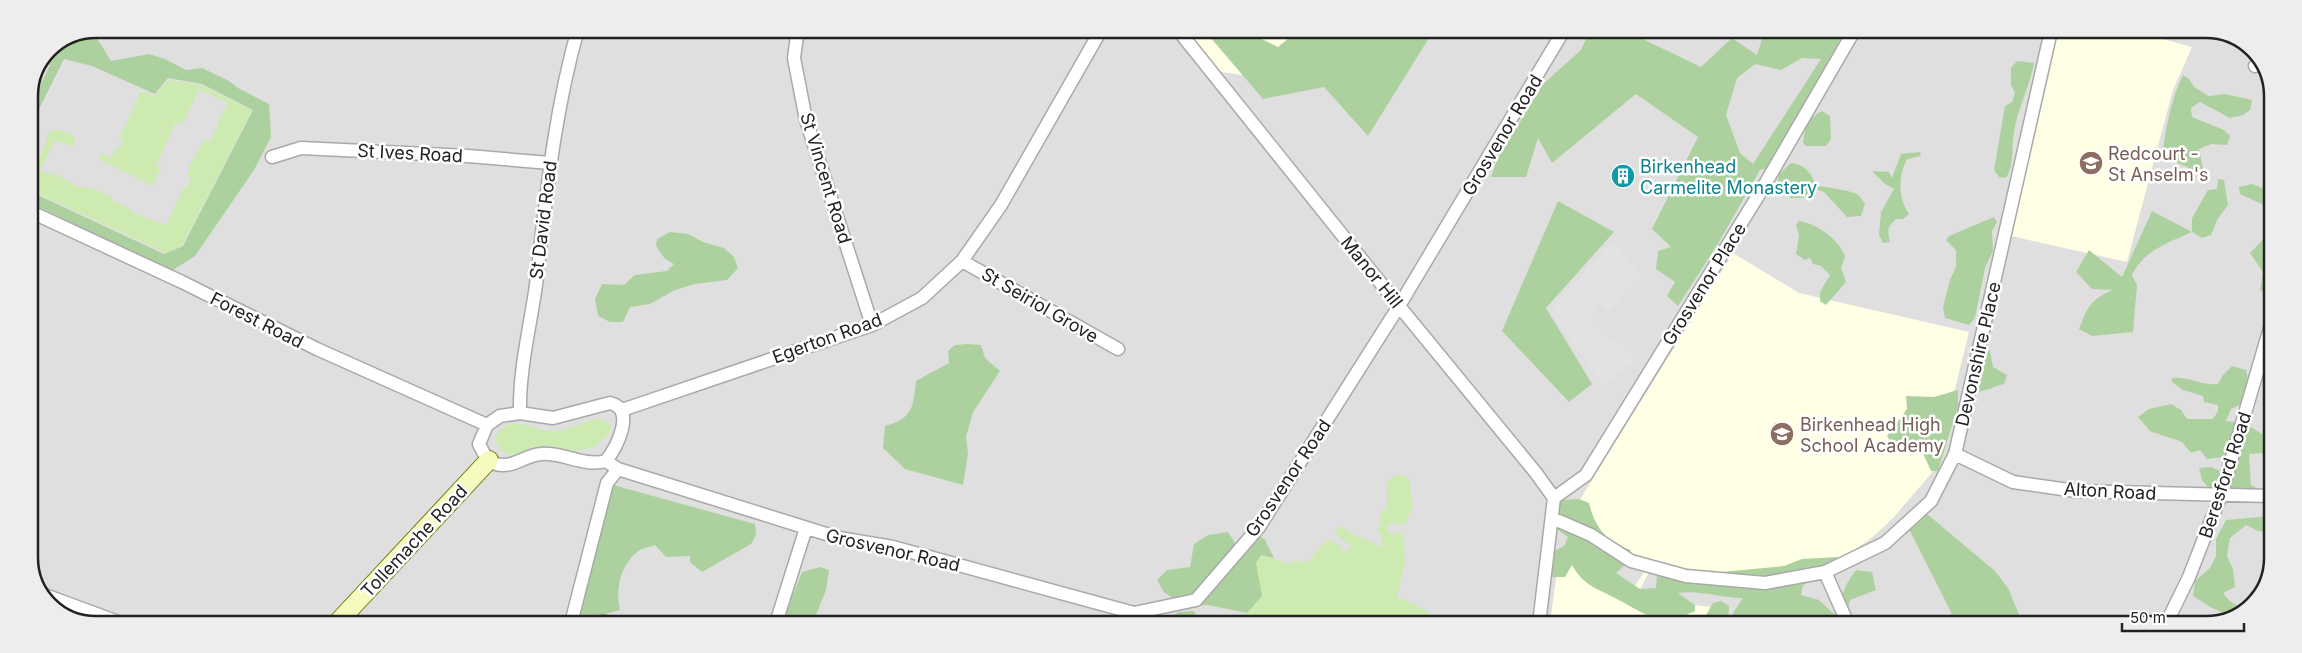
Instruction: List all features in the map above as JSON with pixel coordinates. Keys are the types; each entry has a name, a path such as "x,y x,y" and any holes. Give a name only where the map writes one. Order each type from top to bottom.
{"street":[{"name":"St David Road","path":"520,413 520,386 533,304 550,163 576,38"},
{"name":"St Vincent Road","path":"797,38 794,58 806,120 872,325"},
{"name":"Egerton Road","path":"622,410 872,325 922,298 962,261 1001,205 1096,38"},
{"name":"Manor Hill","path":"1184,38 1399,306 1536,473 1554,498"},
{"name":"Grosvenor Road","path":"1140,616 1196,600 1259,527 1399,306 1559,38"},
{"name":"Grosvenor Place","path":"1554,498 1586,475 1760,191 1850,38"},
{"name":"Devonshire Place","path":"1552,518 1591,535 1631,561 1686,576 1765,583 1825,572 1885,543 1931,501 1955,454 2049,38"},
{"name":"St Ives Road","path":"272,157 301,148 468,156 550,163"},
{"name":"Forest Road","path":"38,215 182,282 317,349 487,425"},
{"name":"St Seiriol Grove","path":"962,261 1118,349"},
{"name":"Beresford Road","path":"2170,616 2189,576 2221,495 2264,348"},
{"path":"610,404 617,405 622,410 622,431 613,452 606,461 596,464 541,454 507,465 496,464 483,453 479,444 487,425 500,416 520,413 553,418 610,404"},
{"name":"Alton Road","path":"1955,454 2013,482 2076,491 2264,496"},
{"name":"Tollemache Road","path":"344,616 489,460"},
{"name":"Grosvenor Road","path":"606,461 618,469 839,538 893,547 1126,616"},
{"path":"573,616 607,483 618,469"},
{"path":"1540,616 1554,498"},
{"path":"778,616 806,528"},
{"path":"1825,572 1844,616"},
{"path":"55,599 102,616"}],"shaded area":[{"path":"1192,38 1328,38 1302,83 1221,72"},
{"name":"Redcourt - St Anselm's","path":"2056,38 2159,38 2192,47 2173,90 2127,262 2011,236"},
{"path":"84,39 2222,39 2242,49 2255,63 2260,73 2264,92 2263,573 2255,590 2242,604 2232,610 2207,616 95,616 80,614 63,606 52,596 42,580 38,561 38,95 42,73 54,54 73,42"},
{"path":"1612,240 1641,274 1609,312 1599,303 1590,319 1592,327 1627,349 1636,360 1603,385 1550,312"},
{"name":"Birkenhead High School Academy","path":"1733,253 1799,293 1969,332 1935,469 1893,518 1874,536 1843,558 1801,577 1650,571 1640,589 1693,605 1722,608 1722,616 1551,616 1559,555 1634,587 1647,568 1569,517"}],"green space":[{"path":"97,38 111,61 149,54 165,59 186,70 202,68 269,104 271,137 254,170 195,256 170,272 38,206 38,195 164,254 183,246 253,110 202,84 168,78 155,94 92,66 64,59 38,111 38,90 50,65 47,63 63,47 84,39"},
{"path":"1211,38 1259,38 1278,47 1289,38 1429,38 1368,136 1324,87 1263,99"},
{"path":"1586,38 1641,38 1701,67 1732,38 1757,55 1762,38 1841,38 1830,59 1825,76 1770,168 1760,170 1719,242 1678,306 1667,296 1675,282 1656,269 1658,251 1671,247 1652,229 1698,137 1636,94 1552,163 1538,138 1526,177 1491,177 1497,160 1543,84 1581,50","holes":["1802,58 1821,59 1753,164 1740,153 1726,115 1737,78 1755,64 1781,70"]},
{"path":"2017,61 2034,63 2016,124 2012,162 2006,178 1999,177 1994,170 2005,106 2012,102 2015,93 2011,85 2011,68"},
{"path":"2183,75 2189,79 2194,87 2209,96 2225,94 2252,100 2250,110 2243,115 2230,118 2200,102 2191,108 2192,117 2224,130 2230,136 2227,145 2211,144 2199,149 2203,169 2198,172 2169,159 2163,152 2170,112"},
{"path":"169,80 201,85 252,110 182,245 166,253 38,194 38,160 48,138 46,137 50,132 60,130 75,137 73,147 55,140 40,171 59,176 80,188 81,186 89,189 90,187 112,197 111,200 132,210 132,213 166,225 184,187 187,188 191,178 187,175 190,168 188,167 204,140 210,142 224,110 226,110 227,102 199,89 182,125 176,122 156,165 161,168 152,186 99,159 101,153 111,158 117,146 121,148 124,141 119,139 141,91 155,96"},
{"path":"1822,111 1830,116 1831,139 1826,146 1806,146 1803,143 1806,128 1811,120"},
{"path":"1920,152 1921,156 1907,159 1902,173 1901,194 1909,214 1903,219 1896,219 1893,222 1889,230 1890,242 1883,243 1879,235 1881,212 1894,189 1885,184 1872,171 1889,172 1892,178 1901,154"},
{"path":"1791,163 1800,165 1807,170 1816,186 1857,194 1865,204 1861,216 1847,217 1824,192 1815,189 1803,198 1790,198 1777,185 1779,174"},
{"path":"2218,179 2224,180 2228,205 2217,220 2211,235 2202,238 2192,232 2192,218 2208,190 2217,189"},
{"path":"2252,184 2264,189 2264,205 2240,194 2239,187"},
{"path":"1558,201 1614,232 1546,308 1592,384 1569,402 1502,331"},
{"path":"2152,211 2192,232 2158,248 2137,266 2132,275 2137,285 2133,332 2092,336 2079,329 2091,305 2099,297 2113,290 2092,289 2076,272 2089,250 2122,277"},
{"path":"1994,217 1997,222 1992,231 1993,251 1985,268 1975,318 1969,325 1945,318 1943,307 1950,280 1956,267 1956,250 1946,240 1949,236"},
{"path":"1799,221 1813,225 1827,233 1838,244 1845,256 1841,268 1846,282 1826,305 1820,301 1820,292 1830,275 1821,266 1813,264 1810,258 1805,260 1796,254 1799,235 1796,225"},
{"path":"670,232 688,234 703,242 724,248 734,257 738,268 727,280 694,284 673,291 650,304 630,307 623,322 610,322 598,316 595,299 602,284 624,285 635,275 667,271 674,264 665,259 656,246 657,239"},
{"path":"2264,238 2264,290 2260,291 2263,272 2250,253"},
{"path":"955,345 981,345 985,358 1000,371 973,412 966,437 968,454 963,485 905,469 883,448 885,426 901,419 910,411 916,381 949,363 948,351"},
{"path":"1985,349 1990,351 1993,367 2007,375 2004,384 1975,392"},
{"path":"2232,366 2246,370 2249,384 2242,404 2231,409 2226,421 2244,423 2264,435 2263,453 2249,454 2251,485 2260,490 2238,490 2220,482 2211,491 2202,480 2199,468 2211,467 2222,472 2235,467 2241,455 2207,459 2200,450 2191,453 2182,442 2150,431 2138,417 2149,409 2171,404 2181,410 2187,419 2213,419 2218,411 2218,405 2204,402 2203,396 2183,390 2172,382 2172,378 2184,378 2206,384 2218,384 2223,375"},
{"path":"1958,390 1958,406 1938,471 1931,471 1922,451 1910,446 1893,445 1887,436 1907,409 1906,396 1934,397"},
{"path":"596,419 604,420 611,426 610,433 593,448 573,451 551,446 508,455 500,449 495,439 501,430 508,425 524,424 550,431 559,431"},
{"path":"1396,475 1408,477 1413,506 1405,525 1392,523 1386,528 1390,534 1403,533 1405,563 1397,597 1414,604 1433,616 1244,616 1257,554 1291,564 1291,561 1307,562 1328,540 1338,544 1344,553 1352,546 1339,537 1335,531 1341,526 1352,534 1383,547 1382,536 1377,529 1381,525 1379,517 1387,506 1387,481"},
{"path":"613,485 755,524 756,535 751,544 702,572 690,562 690,556 666,557 655,545 641,549 628,562 621,577 618,594 620,610 606,614 605,616 578,616"},
{"path":"1579,499 1589,503 1595,520 1603,533 1615,543 1631,550 1625,565 1616,573 1640,589 1656,588 1657,575 1664,566 1697,572 1721,572 1784,566 1802,559 1838,557 1833,572 1803,585 1801,595 1819,600 1835,615 1846,586 1856,570 1872,572 1876,590 1850,600 1847,616 1734,616 1733,613 1743,598 1686,592 1678,593 1695,605 1695,611 1683,616 1651,616 1591,586 1581,578 1572,565 1565,577 1548,577 1550,553 1564,546 1568,537 1557,529 1551,513 1561,500"},
{"path":"1926,513 1995,571 2008,588 2020,616 1951,616 1909,529"},
{"path":"2264,517 2264,531 2258,531 2246,525 2230,538 2227,556 2233,569 2235,587 2223,593 2231,602 2239,606 2223,613 2193,596 2195,581 2210,568 2216,556 2216,539 2226,520"},
{"path":"1228,532 1237,546 1245,539 1260,536 1265,540 1274,558 1261,555 1256,563 1262,596 1247,613 1208,605 1183,606 1164,592 1157,580 1167,570 1190,567 1194,544 1208,535"},
{"path":"820,567 829,570 826,590 816,616 785,616 802,572"},
{"path":"1721,601 1729,606 1728,616 1706,616 1713,603"},
{"path":"1194,611 1196,616 1173,616 1178,612"}],"place":[{"name":"Redcourt - St Anselm's","path":"2091,163"},
{"name":"Birkenhead Carmelite Monastery","path":"1623,176"},
{"name":"Birkenhead High School Academy","path":"1782,434"}]}
